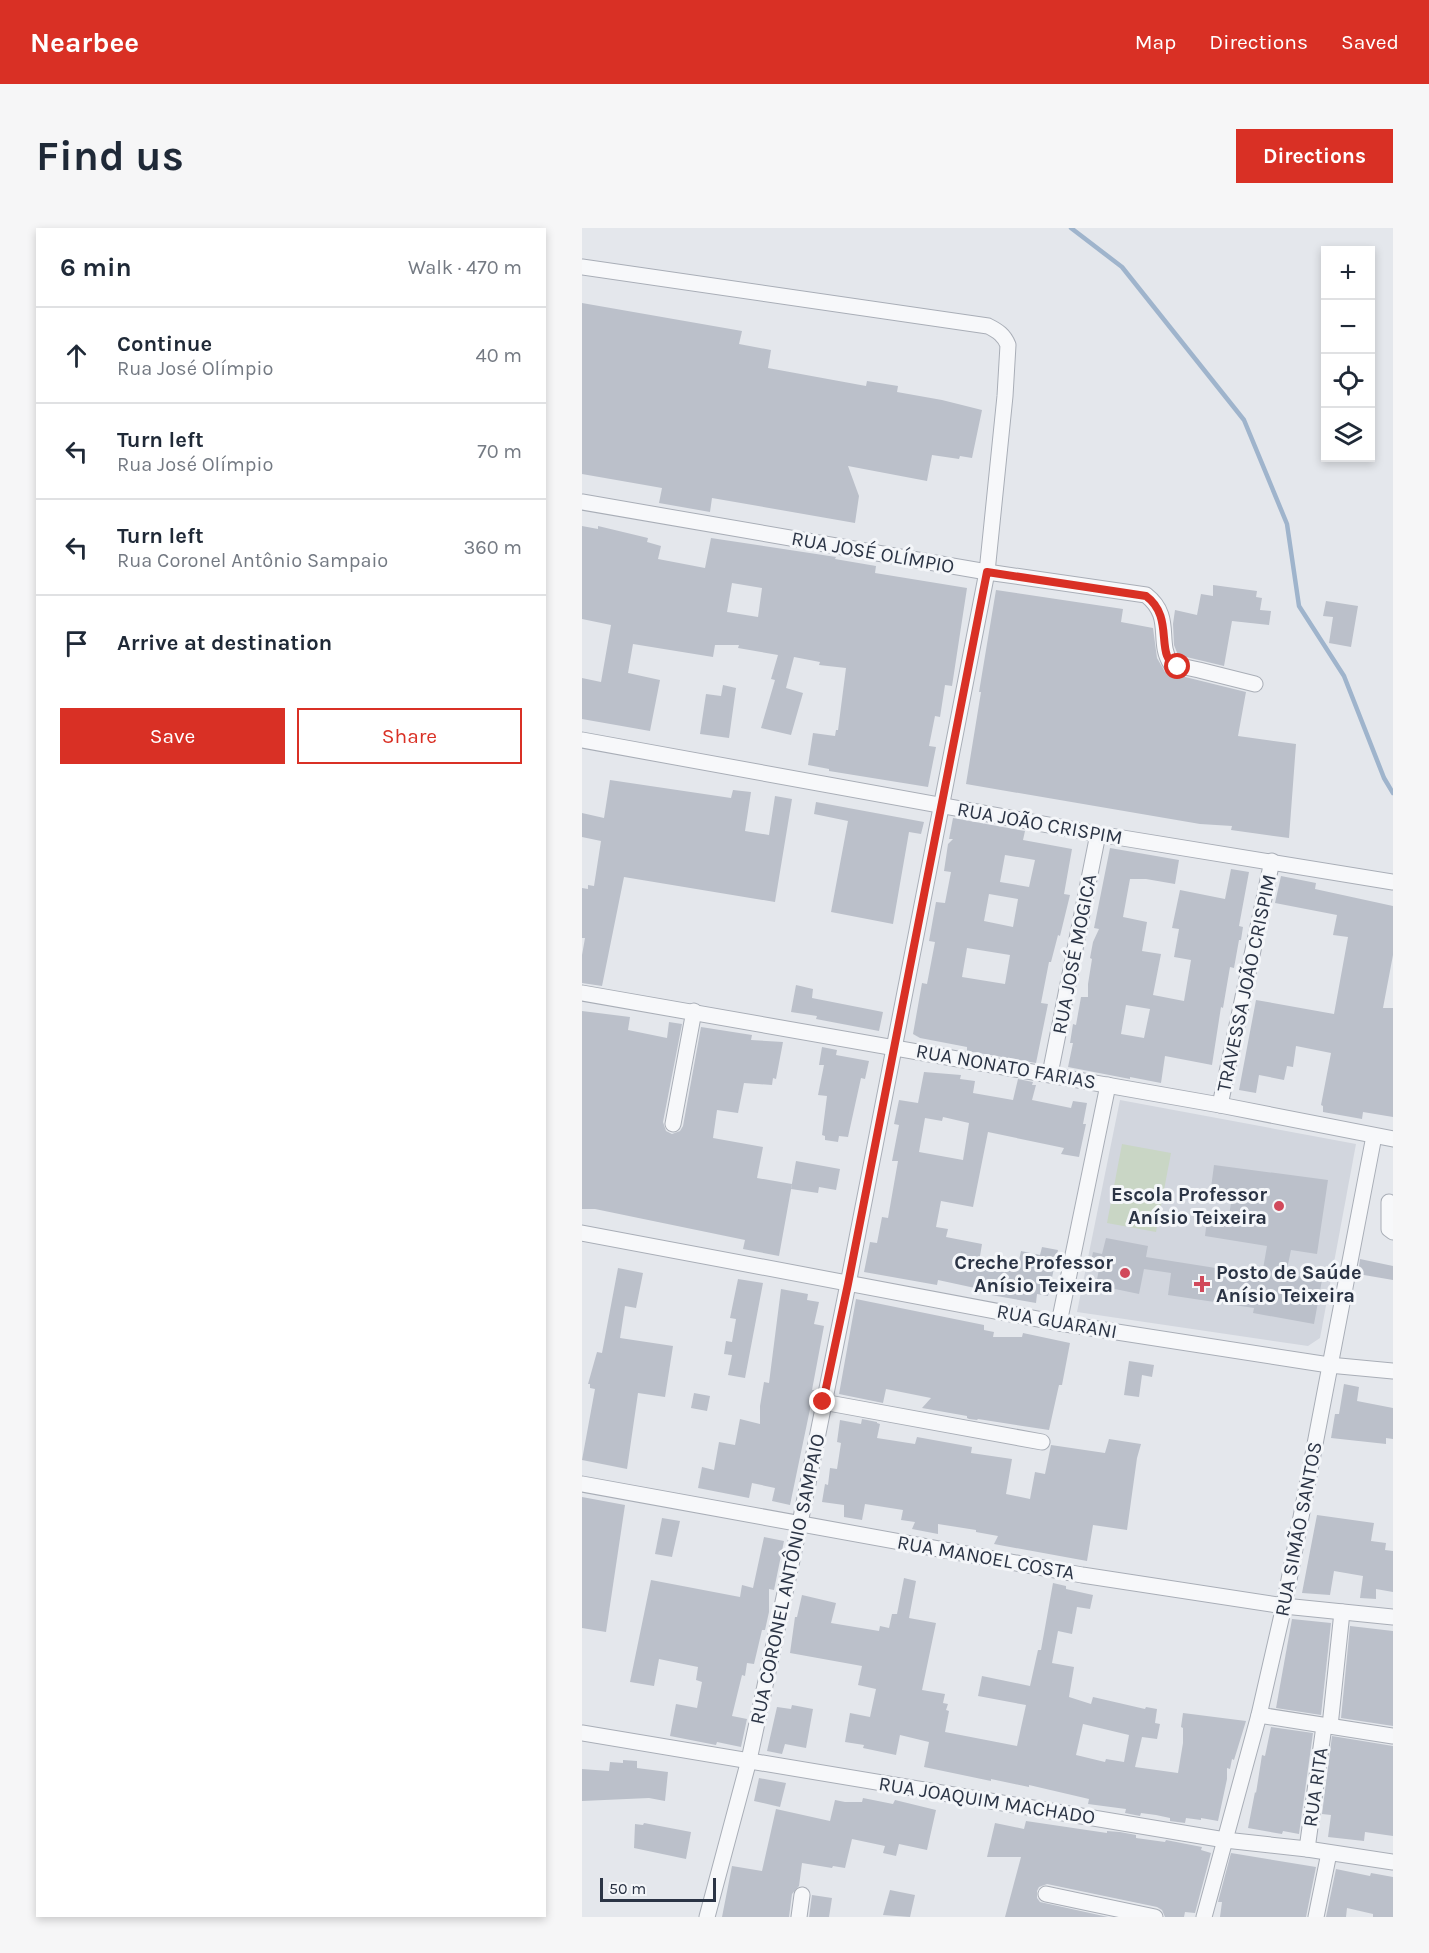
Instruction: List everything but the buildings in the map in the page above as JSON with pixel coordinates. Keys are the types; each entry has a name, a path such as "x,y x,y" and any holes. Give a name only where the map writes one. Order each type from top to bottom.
{"street":[{"name":"RUA CORONEL ANTÔNIO SAMPAIO","path":"582,267 988,326 1005,337 1009,355 987,572 800,1523 749,1760 707,1917"},
{"name":"RUA JOSÉ OLÍMPIO","path":"582,502 987,572 1146,596 1153,600 1163,619 1166,657 1171,664 1255,684"},
{"name":"RUA JOÃO CRISPIM","path":"582,740 1098,834 1393,882"},
{"name":"RUA JOSÉ MOGICA","path":"1050,1074 1098,834"},
{"name":"TRAVESSA JOÃO CRISPIM","path":"1220,1105 1272,861"},
{"name":"RUA NONATO FARIAS","path":"582,993 1050,1074 1393,1139"},
{"path":"673,1124 694,1011"},
{"path":"1059,1323 1108,1085"},
{"name":"RUA SIMÃO SANTOS","path":"1204,1917 1259,1715 1284,1605 1374,1136"},
{"path":"1389,1202 1389,1229 1393,1232"},
{"name":"RUA GUARANI","path":"582,1233 1059,1323 1329,1365 1393,1371"},
{"path":"823,1402 1042,1442"},
{"name":"RUA MANOEL COSTA","path":"582,1484 1082,1575 1284,1605 1393,1617"},
{"name":"RUA RITA","path":"1307,1849 1327,1726 1342,1612"},
{"path":"1259,1715 1393,1736"},
{"name":"RUA JOAQUIM MACHADO","path":"582,1733 1225,1840 1393,1862"},
{"path":"1316,1917 1329,1853"},
{"path":"1046,1894 1155,1917"},
{"path":"799,1917 802,1895"}],"shaded area":[{"path":"1120,1100 1356,1144 1320,1338 1308,1346 1077,1312"}],"green space":[{"path":"1122,1144 1171,1153 1156,1232 1107,1223"}],"waterway":[{"path":"1071,228 1122,267 1244,420 1287,524 1299,606 1344,676 1384,778 1393,793"}],"place":[{"name":"Escola Professor Anísio Teixeira","path":"1279,1206"},
{"name":"Creche Professor Anísio Teixeira","path":"1125,1273"},
{"name":"Posto de Saúde Anísio Teixeira","path":"1202,1284"}],"route":[{"path":"823,1402 987,572 1146,596 1153,600 1163,619 1166,657 1171,664 1178,667"}]}
